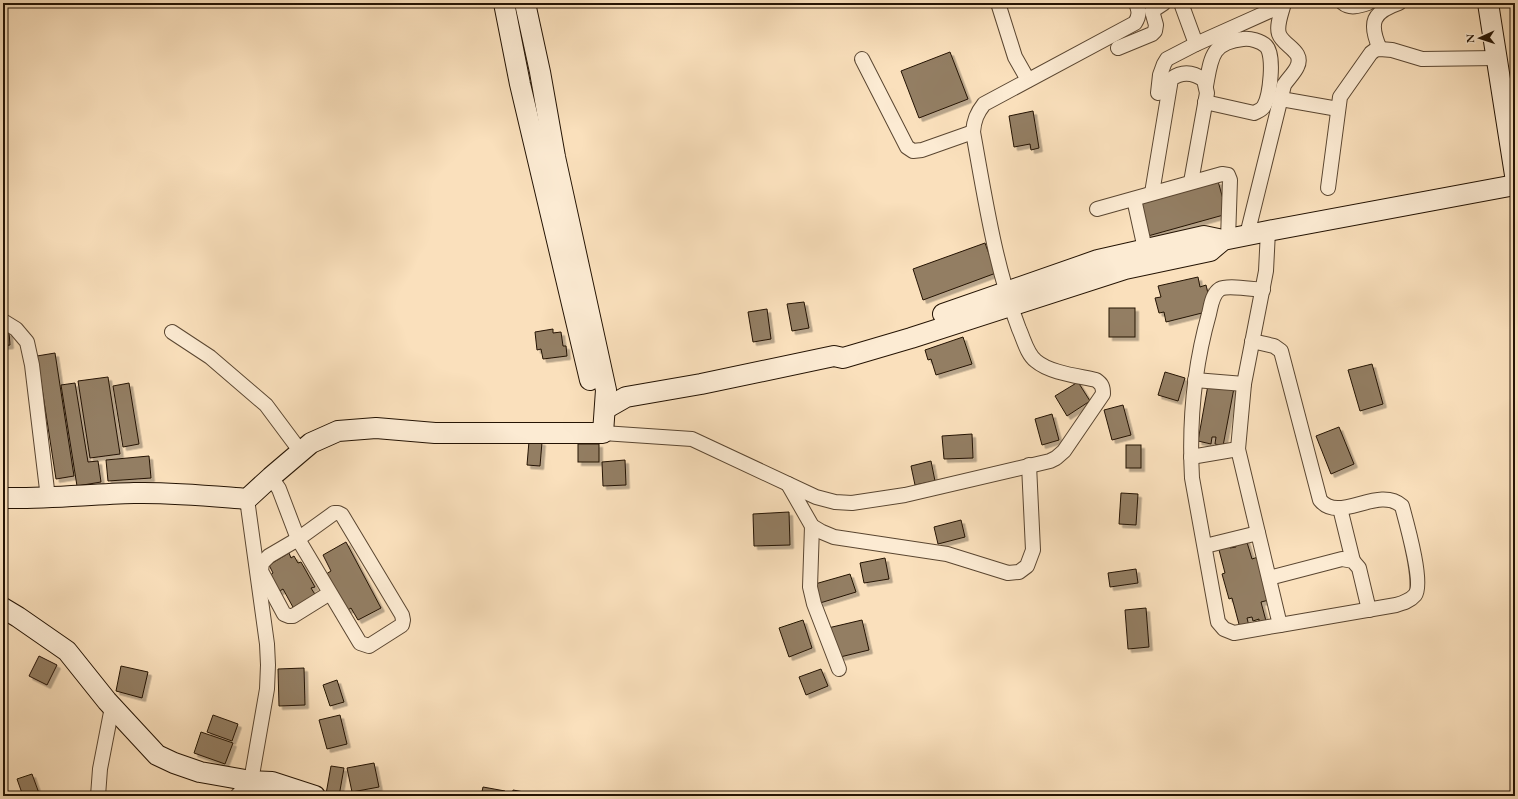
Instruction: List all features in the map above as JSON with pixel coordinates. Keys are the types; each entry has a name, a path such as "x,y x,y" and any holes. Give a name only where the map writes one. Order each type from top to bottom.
{"street":[{"path":"504,3 520,84 594,397 605,409"},
{"path":"525,3 540,72 555,157 606,390 603,433"},
{"path":"998,3 1015,57 1028,80"},
{"path":"3,498 48,498 142,493 185,493 247,499 311,443 338,431 376,428 435,434 603,433 692,439 816,497 835,502 852,503 905,495 1056,458 1064,451 1103,394 1103,388 1096,380 1045,368 1035,361 1028,352 1009,298 991,231 973,132 974,121 984,104 1135,23 1139,11 1136,3"},
{"path":"1118,48 1152,34 1155,31 1156,25 1152,11 1164,3"},
{"path":"1181,3 1196,44"},
{"path":"1342,3 1353,6 1368,3"},
{"path":"1380,49 1374,28 1375,18 1379,12 1400,3"},
{"path":"1488,3 1515,175"},
{"path":"1158,93 1160,75 1167,59 1196,44 1284,4"},
{"path":"1233,238 1281,99 1284,85 1297,67 1299,60 1297,54 1283,40 1279,33 1278,26 1284,4"},
{"path":"1205,102 1254,113 1259,111 1264,107 1267,98 1271,55 1266,47 1257,41 1248,38 1228,41 1218,48 1211,60 1206,86"},
{"path":"1328,188 1340,97 1375,50 1392,50 1422,59 1497,58"},
{"path":"862,59 907,147 913,151 922,150 973,132"},
{"path":"1152,193 1171,79 1184,73 1199,76 1204,80 1207,93 1191,182"},
{"path":"1281,99 1338,108"},
{"path":"1097,209 1191,182 1222,174 1228,174 1230,180 1233,238"},
{"path":"1100,268 1125,269 1210,251 1233,238 1268,230 1515,185"},
{"path":"1134,199 1145,249"},
{"path":"1268,230 1266,271 1244,384 1238,449 1280,625"},
{"path":"605,409 626,397 701,384 834,356 843,358 909,332 1100,268 1145,249 1204,236 1233,238"},
{"path":"1252,341 1274,346 1281,351 1320,500 1325,506 1340,508 1375,500 1388,500 1397,502 1402,506 1417,571 1418,586 1416,594 1408,601 1369,610 1234,633 1224,629 1218,622 1192,478 1191,457 1193,395 1202,339 1215,294 1221,288 1262,290"},
{"path":"3,321 16,329 27,342 32,365 48,498"},
{"path":"172,332 210,357 266,406 300,452"},
{"path":"1195,380 1244,384"},
{"path":"1191,457 1238,449"},
{"path":"788,484 812,526 822,532 834,536 947,554 1008,573 1019,572 1027,566 1033,550 1029,465"},
{"path":"271,477 279,489 298,539 360,643 365,646 369,646 402,625 402,615 342,515 338,513 334,513 298,539 270,556 262,564 260,571 284,614 289,616 293,616 330,593"},
{"path":"237,796 250,781 267,689 268,665 268,644 247,499"},
{"path":"1340,508 1353,561 1359,568 1369,610"},
{"path":"812,526 810,587 814,604 839,669"},
{"path":"1204,546 1258,532"},
{"path":"1269,578 1342,559 1353,561"},
{"path":"3,608 67,651 112,707 157,754 174,763 200,772 250,781 272,782 315,796"},
{"path":"98,796 100,768 112,707"}],"building":[{"path":"950,52 968,99 919,118 901,71"},
{"path":"1033,111 1039,148 1031,150 1030,144 1014,147 1009,116"},
{"path":"1218,181 1227,214 1148,236 1139,203"},
{"path":"985,243 996,273 923,300 913,269"},
{"path":"1198,277 1200,287 1206,285 1210,302 1204,303 1206,312 1166,322 1164,312 1159,313 1155,298 1161,297 1158,286"},
{"path":"804,302 809,328 792,331 787,304"},
{"path":"1109,308 1135,308 1135,337 1109,337"},
{"path":"767,309 771,339 753,342 748,312"},
{"path":"553,329 553,333 561,332 563,346 566,346 567,356 543,359 541,349 537,350 535,332"},
{"path":"9,332 10,345 3,346 3,333"},
{"path":"963,337 972,364 936,375 931,359 928,360 925,350"},
{"path":"55,353 74,476 56,479 37,356"},
{"path":"1372,364 1383,404 1360,411 1348,370"},
{"path":"1165,372 1185,378 1178,401 1158,395"},
{"path":"108,377 120,454 90,458 78,381"},
{"path":"1078,382 1090,401 1067,416 1055,396"},
{"path":"75,383 88,462 98,461 101,482 77,486 61,385"},
{"path":"129,383 139,444 123,447 113,386"},
{"path":"1208,385 1234,388 1223,446 1215,444 1216,437 1212,437 1211,444 1198,441"},
{"path":"1123,405 1131,435 1112,440 1104,410"},
{"path":"1052,414 1059,440 1042,445 1035,419"},
{"path":"1339,427 1354,464 1331,474 1316,436"},
{"path":"972,434 973,458 944,459 942,436"},
{"path":"529,441 542,442 540,466 527,465"},
{"path":"578,444 599,444 599,462 578,462"},
{"path":"1126,445 1141,445 1141,468 1126,468"},
{"path":"149,456 151,478 108,481 106,460"},
{"path":"625,460 626,485 603,486 602,462"},
{"path":"931,461 935,481 915,485 911,466"},
{"path":"1121,493 1138,494 1136,525 1119,524"},
{"path":"789,512 790,545 754,546 753,514"},
{"path":"961,520 965,537 938,544 934,527"},
{"path":"1246,539 1252,559 1258,557 1269,600 1261,602 1266,621 1259,623 1259,619 1253,621 1252,617 1247,618 1249,626 1240,628 1232,598 1229,599 1222,574 1225,573 1218,546 1229,543 1230,548 1236,547 1235,542"},
{"path":"346,542 381,608 358,620 351,608 343,613 323,576 331,571 323,555"},
{"path":"289,553 291,558 294,556 298,563 301,562 315,587 311,588 316,596 294,609 283,589 278,592 269,576 273,573 269,565"},
{"path":"885,558 889,579 864,583 860,563"},
{"path":"1136,569 1138,583 1110,587 1108,573"},
{"path":"850,574 856,592 820,603 815,584"},
{"path":"1146,608 1149,647 1128,649 1125,610"},
{"path":"803,620 812,648 789,657 779,628"},
{"path":"862,620 869,650 836,658 828,628"},
{"path":"39,656 57,665 47,685 29,676"},
{"path":"121,666 148,672 142,698 116,691"},
{"path":"304,668 305,705 279,706 278,669"},
{"path":"821,669 828,686 806,695 799,677"},
{"path":"337,680 344,702 330,706 323,685"},
{"path":"213,715 238,724 232,741 207,732"},
{"path":"340,715 347,744 327,749 319,720"},
{"path":"201,732 233,743 225,764 194,753"},
{"path":"374,763 379,787 352,792 347,768"},
{"path":"331,766 344,768 339,796 326,794"},
{"path":"32,774 40,796 23,796 17,779"},
{"path":"483,787 505,791 504,796 481,796"},
{"path":"513,790 524,792 523,796 512,796"}]}
